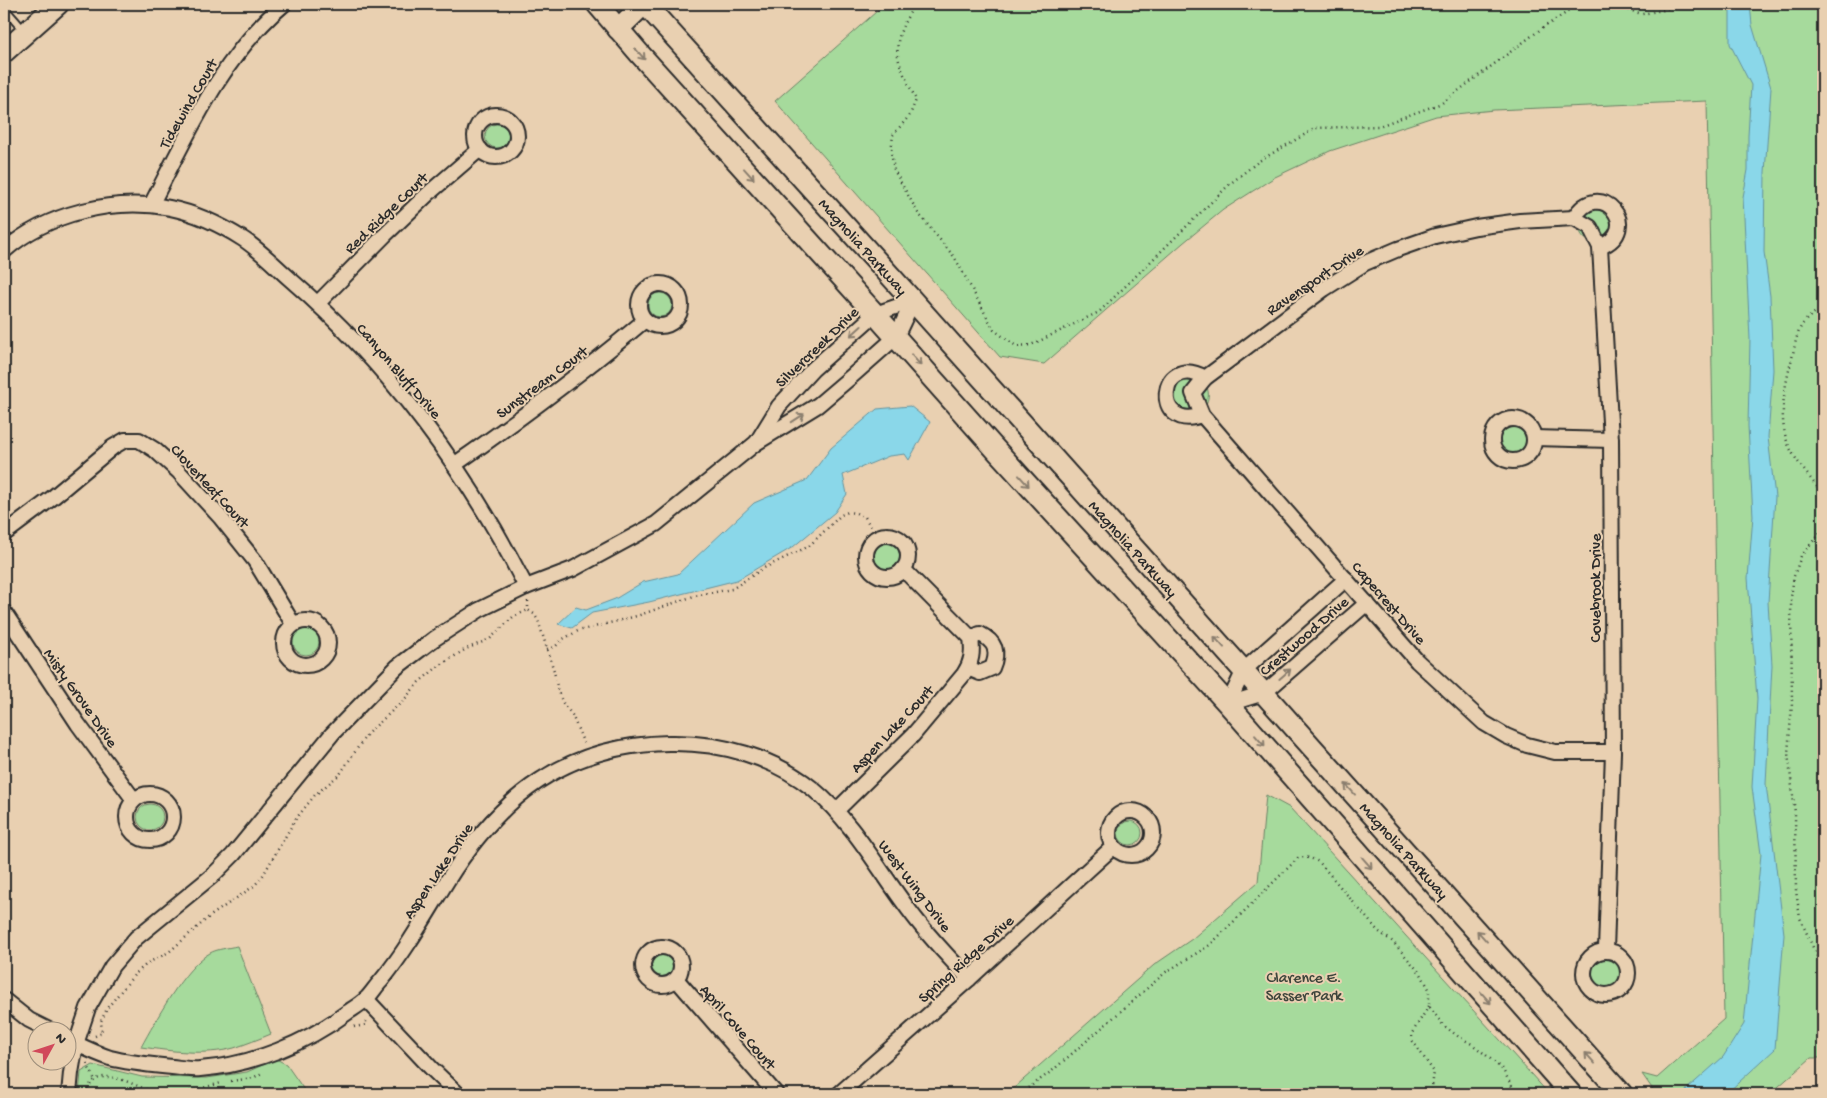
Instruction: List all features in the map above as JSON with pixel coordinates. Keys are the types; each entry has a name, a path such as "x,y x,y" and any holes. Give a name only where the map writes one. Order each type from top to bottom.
{"main road":[{"path":"4,52 58,4"},
{"path":"596,4 997,451 1228,704 1571,1094"},
{"path":"618,29 645,4"},
{"name":"Magnolia Parkway","path":"645,4 1244,670 1622,1094"}],"street":[{"name":"Tidewind Court","path":"151,205 202,106 225,70 250,38 284,4"},
{"name":"Red Ridge Court","path":"318,303 385,234 480,149"},
{"path":"1574,218 1579,208 1588,202 1600,201 1610,205 1617,214 1620,224 1617,235 1610,243 1600,247"},
{"name":"Canyon Bluff Drive","path":"4,251 13,243 42,226 74,212 115,206 151,205 171,208 202,217 243,239 318,303 368,357 413,410 454,465 505,545 526,587"},
{"name":"Covebrook Drive","path":"1574,218 1590,228 1600,247 1611,440 1612,752 1606,950"},
{"name":"Ravensport Drive","path":"1193,393 1205,378 1324,289 1365,263 1435,236 1476,227 1520,221 1574,218"},
{"name":"Silvercreek Drive","path":"756,443 779,406 813,369 875,314 913,301"},
{"name":"Silvercreek Drive","path":"526,587 573,569 610,551 656,524 756,443 818,405 896,337 913,301"},
{"name":"Sunstream Court","path":"454,465 551,396 606,354 645,320"},
{"path":"1202,416 1192,419 1182,418 1173,412 1167,403 1166,393 1169,383 1176,376 1186,372 1196,372 1205,378"},
{"name":"Capecrest Drive","path":"1193,393 1202,416 1417,661 1481,720 1499,732 1527,745 1554,752 1612,752"},
{"path":"1534,438 1611,440"},
{"name":"Cloverleaf Court","path":"4,534 52,498 113,447 125,440 139,440 155,450 178,471 220,516 255,561 293,624"},
{"path":"889,535 900,540 907,551 906,563 903,569 892,576 886,577 874,572 869,567 866,554 868,547 877,538 889,535"},
{"path":"903,569 970,638 972,650 968,668 980,673 992,668 996,652 994,645 980,634 970,638"},
{"name":"Crestwood Drive","path":"1228,704 1244,670 1346,579"},
{"path":"78,1029 112,966 136,938 212,876 233,855 332,734 370,693 397,667 434,639 479,610 526,587"},
{"name":"Crestwood Drive","path":"1228,704 1264,693 1367,603"},
{"name":"Misty Grove Drive","path":"4,612 73,716 134,800"},
{"name":"Aspen Lake Court","path":"836,811 913,735 968,668"},
{"name":"Aspen Lake Drive","path":"78,1045 110,1058 154,1065 199,1069 238,1062 290,1046 317,1033 366,999 393,966 476,839 501,811 529,786 557,769 587,756 615,748 652,743 684,742 721,746 758,757 794,775 836,811"},
{"name":"West Wing Drive","path":"836,811 860,839 910,913 969,980"},
{"name":"Spring Ridge Drive","path":"839,1094 969,980 1114,847"},
{"name":"April Cove Court","path":"677,980 776,1094"},
{"path":"366,999 458,1094"},
{"path":"4,1000 29,1020"},
{"path":"69,1094 71,1070"}],"lane":[{"path":"4,8 26,33"}],"path":[{"path":"915,4 902,26 898,56 916,100 910,115 893,135 890,152 894,170 918,213 955,258 994,330 1016,346 1031,345 1099,312 1231,182 1259,161 1316,128 1379,126 1442,103 1541,29 1580,4"},
{"path":"1609,4 1642,14 1663,10 1679,4"},
{"path":"1823,308 1816,311 1802,324 1796,341 1785,386 1784,430 1789,446 1796,458 1823,495"},
{"path":"547,649 578,631 637,616 694,596 732,589 762,569 809,546 840,515 848,512 856,512 865,517 877,538"},
{"path":"1823,529 1801,556 1794,576 1791,597 1792,704 1788,753 1795,813 1796,891 1800,918 1823,970"},
{"path":"526,587 528,610"},
{"path":"528,610 538,620 558,692 562,703 572,715 582,737 587,756"},
{"path":"78,1040 102,1033 100,1021 108,1007 135,974 148,963 170,952 209,916 254,886 262,878 296,820 315,795 340,774 367,734 404,700 419,682 466,649 490,638 513,617 528,610"},
{"path":"1020,1094 1052,1071 1166,972 1210,945 1298,858 1302,857 1308,857 1319,862 1378,931 1392,942 1421,974 1428,989 1429,1006 1443,1025 1486,1055 1503,1070 1516,1094"},
{"path":"1429,1006 1412,1033 1412,1040 1434,1072 1431,1094"},
{"path":"86,1094 89,1085 95,1080 108,1077 121,1078 156,1094 161,1094"}],"green space":[{"path":"885,4 1823,4 1823,1058 1811,1058 1770,1094 1656,1094 1642,1074 1657,1078 1724,1019 1707,101 1494,110 1436,116 1330,151 1275,177 1223,210 1044,364 1000,357 775,101"},
{"path":"497,124 506,127 509,136 506,145 497,148 488,145 485,136 488,127"},
{"path":"1587,208 1610,209 1615,233 1592,243 1586,240 1580,233 1578,223"},
{"path":"655,293 665,293 672,300 672,310 665,317 655,317 648,310 648,300"},
{"path":"1184,375 1206,384 1208,400 1197,413 1178,410 1170,394"},
{"path":"1515,422 1529,428 1535,442 1529,456 1515,462 1501,456 1495,442 1501,428"},
{"path":"887,543 896,547 900,556 896,565 887,569 878,565 874,556 878,547"},
{"path":"306,629 315,633 319,642 315,651 306,655 297,651 293,642 297,633"},
{"name":"Clarence E. Sasser Park","path":"1266,795 1290,808 1549,1094 1007,1094 1154,965 1192,939 1258,882"},
{"path":"150,804 159,808 163,817 159,826 150,830 141,826 137,817 141,808"},
{"path":"1130,821 1139,824 1142,833 1139,842 1130,845 1121,842 1118,833 1121,824"},
{"path":"237,946 271,1034 234,1048 211,1052 188,1052 141,1047 171,995 190,970 210,953"},
{"path":"662,953 671,957 675,966 671,975 662,979 653,975 649,966 653,957"},
{"path":"1604,953 1618,959 1624,973 1618,987 1604,993 1590,987 1584,973 1590,959"},
{"path":"276,1059 286,1064 307,1094 79,1094 81,1072 93,1065 142,1077 207,1078 247,1072"}],"water":[{"path":"1730,4 1750,4 1752,25 1771,88 1765,172 1764,252 1770,296 1773,370 1768,437 1775,497 1768,602 1772,665 1766,784 1784,934 1775,1049 1726,1094 1685,1094 1687,1089 1723,1057 1744,1024 1761,854 1752,787 1757,699 1748,578 1753,516 1748,426 1750,339 1743,197 1748,170 1751,85 1730,44"},
{"path":"910,406 930,422 909,460 905,454 889,456 843,475 847,494 835,512 793,547 737,580 649,602 592,613 572,628 558,624 576,607 586,610 615,599 643,582 678,574 754,503 807,480 831,448 877,409"}]}
